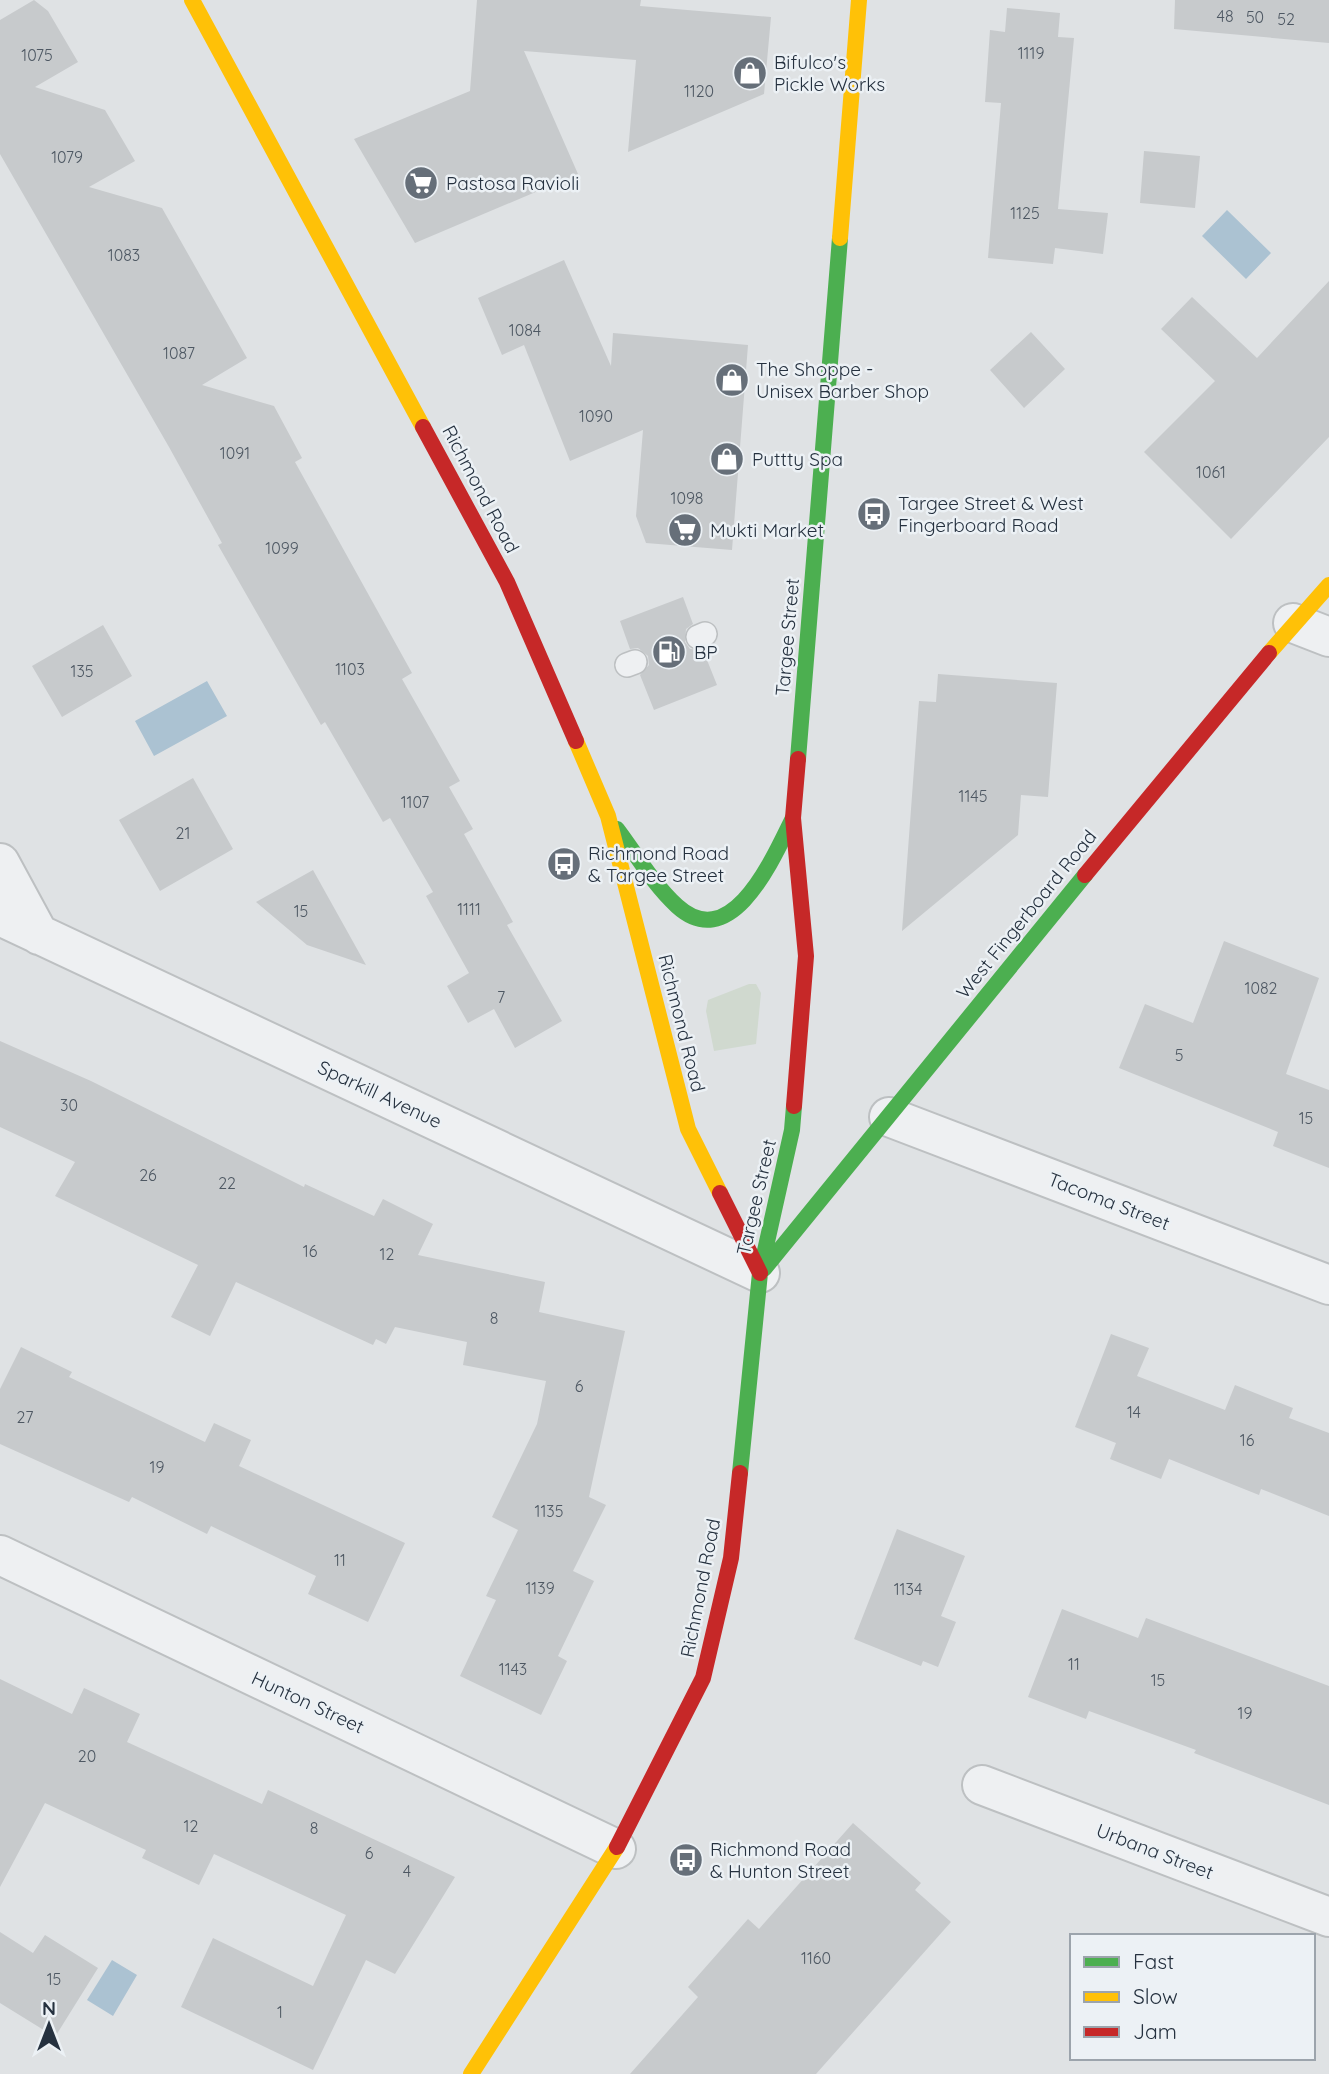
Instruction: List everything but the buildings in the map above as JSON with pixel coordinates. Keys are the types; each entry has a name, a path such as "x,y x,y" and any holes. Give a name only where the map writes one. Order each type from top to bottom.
{"main road":[{"name":"Richmond Road","path":"192,0 508,582 608,816 688,1129 760,1273 731,1558 703,1678 616,1849 471,2074"},
{"name":"Targee Street","path":"760,1273 791,1139 806,956 793,818 859,0"},
{"name":"West Fingerboard Road","path":"760,1273 1293,623 1329,585"},
{"path":"608,816 686,913 709,919 733,914 756,887 793,818"}],"street":[{"path":"1293,623 1329,637"},
{"path":"0,863 39,935"},
{"name":"Sparkill Avenue","path":"0,916 760,1273"},
{"name":"Tacoma Street","path":"889,1117 1329,1286"},
{"name":"Hunton Street","path":"0,1556 616,1849"},
{"name":"Urbana Street","path":"982,1785 1329,1917"}],"shaded area":[{"path":"749,984 756,984 761,993 756,1044 714,1051 706,1011 708,1000"}],"water":[{"path":"1227,210 1271,253 1246,279 1202,236"},
{"path":"207,681 227,716 154,756 135,721"},
{"path":"112,1960 137,1975 113,2016 87,2000"}],"traffic: fast":[{"path":"798,759 840,238"},
{"path":"617,829 652,879 677,906 697,918 716,919 733,910 748,895 775,855 793,818"},
{"path":"764,1269 1085,875"},
{"path":"740,1473 760,1273 792,1130 794,1106"}],"traffic: slow":[{"path":"192,0 423,427"},
{"path":"840,238 859,0"},
{"path":"1269,653 1329,585"},
{"path":"576,741 608,816 688,1129 720,1193"},
{"path":"471,2074 617,1847"}],"traffic: jam":[{"path":"423,427 507,582 576,741"},
{"path":"1085,875 1269,653"},
{"path":"794,1106 806,956 793,818 798,759"},
{"path":"720,1193 760,1273"},
{"path":"617,1847 703,1678 731,1558 740,1473"}],"place":[{"name":"Bifulco's Pickle Works","path":"750,73"},
{"name":"Pastosa Ravioli","path":"421,183"},
{"name":"The Shoppe - Unisex Barber Shop","path":"732,380"},
{"name":"Puttty Spa","path":"727,459"},
{"name":"Targee Street & West Fingerboard Road","path":"874,514"},
{"name":"Mukti Market","path":"685,530"},
{"name":"BP","path":"669,652"},
{"name":"Richmond Road & Targee Street","path":"564,864"},
{"name":"Richmond Road & Hunton Street","path":"686,1860"}]}
